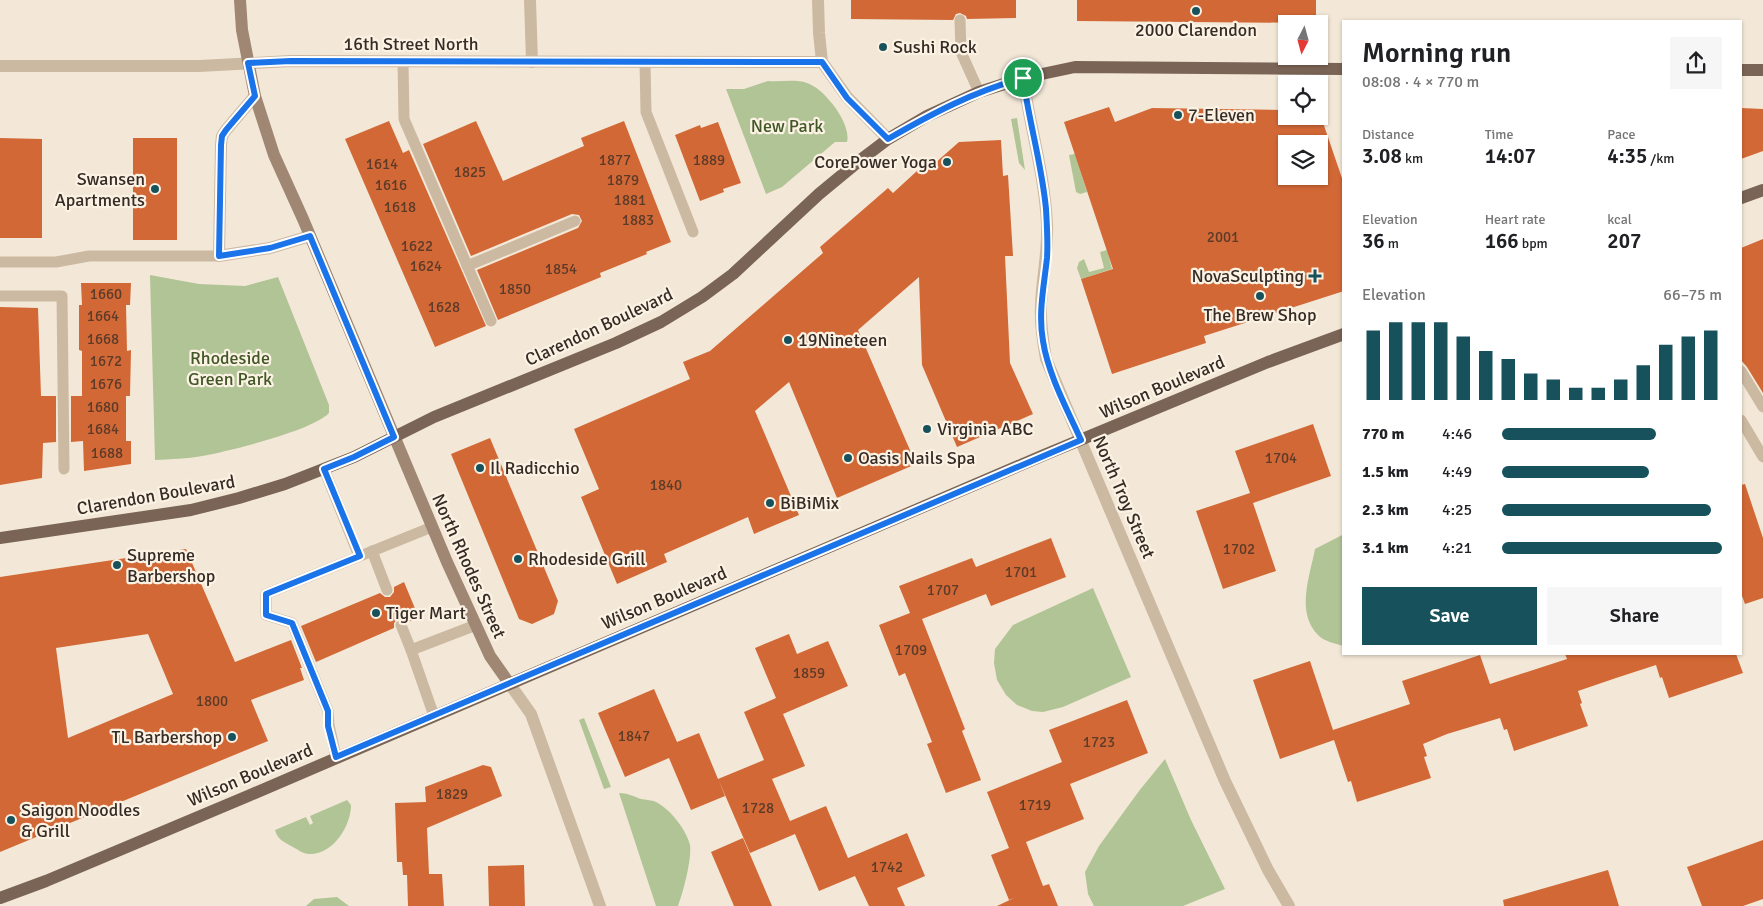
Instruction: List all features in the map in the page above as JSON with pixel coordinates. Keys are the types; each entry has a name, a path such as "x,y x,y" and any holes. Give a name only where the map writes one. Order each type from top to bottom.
{"main road":[{"name":"Clarendon Boulevard","path":"0,538 191,510 258,493 354,457 434,417 616,343 661,322 694,302 733,274 859,160 888,139 927,116 979,92 1023,78 1074,67 1342,69"},
{"path":"1742,70 1763,70"},
{"path":"1742,198 1763,190"},
{"name":"Wilson Boulevard","path":"0,898 54,877 1081,440 1268,362 1342,335"}],"street":[{"name":"North Rhodes Street","path":"240,0 242,30 255,96 274,155 432,527 490,656 531,714 600,906"},
{"path":"530,0 532,62"},
{"path":"818,0 822,62 847,98 888,139"},
{"name":"16th Street North","path":"0,66 199,66 291,61 822,62"},
{"name":"North Troy Street","path":"1023,78 1043,184 1046,216 1047,257 1041,307 1042,340 1046,359 1225,781 1268,870 1289,906"},
{"path":"255,96 222,136 219,256 270,248 310,236"}],"lane":[{"path":"960,20 961,52 979,92"},
{"path":"403,62 404,119 491,321"},
{"path":"645,62 646,112 693,232"},
{"path":"467,266 575,221"},
{"path":"0,262 56,262 89,256 219,256"},
{"path":"0,296 62,296 64,469"},
{"path":"1742,373 1763,407"},
{"path":"1742,422 1763,457"},
{"path":"324,469 360,556"},
{"path":"336,757 328,726 328,711 292,623 266,615 266,594 432,527"},
{"path":"372,551 387,590"},
{"path":"401,625 434,716"},
{"path":"411,650 476,625"}],"green space":[{"name":"New Park","path":"768,81 798,81 814,86 828,99 841,117 845,126 847,142 835,142 782,187 766,194 726,89 744,89"},
{"path":"1017,118 1025,170 1019,163 1011,119"},
{"path":"1075,154 1087,192 1080,194 1076,192 1069,155"},
{"path":"1107,250 1112,269 1081,279 1077,268 1079,262 1084,259 1089,272 1104,268 1100,252"},
{"name":"Rhodeside Green Park","path":"150,275 199,284 245,286 278,277 329,405 329,413 320,420 289,433 249,445 196,457 155,460"},
{"path":"1342,535 1342,645 1321,638 1312,627 1308,616 1306,594 1315,549"},
{"path":"1093,588 1131,677 1063,707 1043,712 1032,711 1017,705 1006,695 997,680 994,663 995,649 1013,625"},
{"path":"584,718 611,787 604,789 579,720"},
{"path":"1165,759 1191,820 1225,889 1183,906 1094,906 1088,894 1085,872 1099,846"},
{"path":"619,793 651,800 661,805 672,814 685,833 690,845 690,859 685,885 678,906 656,906"},
{"path":"347,800 351,805 348,822 339,838 326,850 318,853 304,853 283,842 276,833 275,830 306,817 310,825 313,823 310,816"},
{"path":"337,897 349,906 306,906 314,899"}],"building":[{"path":"851,0 1016,0 1016,18 967,19 966,16 960,13 956,14 953,20 851,19"},
{"name":"2000 Clarendon","path":"1077,0 1316,0 1316,15 1278,15 1278,23 1077,21"},
{"path":"1109,107 1115,122 1152,108 1278,110 1278,125 1324,125 1327,135 1278,135 1278,185 1328,185 1328,137 1342,178 1342,292 1204,336 1206,343 1112,374 1081,279 1113,269 1064,122"},
{"path":"1742,108 1763,109 1763,151 1742,159"},
{"path":"389,121 403,153 409,150 486,326 435,347 345,139"},
{"path":"476,121 503,181 584,146 581,138 624,121 671,242 600,273 601,277 498,320 477,270 578,228 582,221 579,215 572,214 471,256 423,144"},
{"path":"718,122 741,183 723,189 724,192 700,201 675,135 700,125 701,128"},
{"name":"Swansen Apartments","path":"0,138 42,139 42,238 0,238"},
{"name":"Swansen Apartments","path":"133,138 177,138 177,240 133,240"},
{"name":"19Nineteen","path":"1001,140 1003,176 1008,175 1013,256 1005,256 1010,363 1033,414 957,447 922,365 919,277 858,330 916,464 837,498 789,382 755,411 799,515 754,534 748,517 664,554 667,562 617,584 581,497 599,489 574,429 690,379 683,362 710,351 823,253 820,247 888,188 893,193 930,159 934,164 959,142"},
{"path":"1763,239 1763,393 1742,361 1742,248"},
{"path":"81,283 131,283 130,305 126,305 127,351 131,350 130,396 126,396 126,441 131,441 131,464 84,471 83,441 71,442 71,396 82,396 82,351 79,350 79,305 82,305"},
{"path":"0,307 38,308 41,396 56,396 56,442 43,443 42,478 0,485"},
{"path":"1313,424 1331,476 1253,503 1276,571 1223,589 1196,511 1250,493 1235,451"},
{"name":"Rhodeside Grill","path":"490,438 558,601 554,614 532,624 519,619 451,454"},
{"path":"1745,484 1763,538 1763,598 1745,604 1742,596 1742,485"},
{"path":"1051,538 1066,577 991,606 986,594 922,619 965,729 962,731 981,780 946,793 927,744 932,742 905,673 899,676 879,625 910,613 899,586 972,558 976,567"},
{"path":"186,549 235,662 291,640 302,668 300,668 304,680 251,700 268,741 0,852 0,577","holes":["148,634 173,694 68,738 56,648"]},
{"path":"404,582 419,618 408,622 403,618 398,618 394,623 394,628 316,662 301,626 380,593 385,597 390,597 394,592 394,587"},
{"path":"789,634 797,654 828,641 848,686 783,714 805,766 772,779 790,821 826,806 848,858 907,833 925,876 897,888 905,906 869,906 855,876 819,891 795,834 750,853 719,781 725,796 691,810 669,758 625,777 598,713 654,689 677,742 699,733 718,779 764,760 744,712 776,698 755,648"},
{"path":"1480,655 1490,684 1567,659 1565,655 1736,655 1743,673 1669,698 1656,665 1616,678 1578,691 1582,703 1580,704 1588,726 1514,751 1507,729 1504,730 1500,718 1447,734 1423,744 1427,756 1424,757 1431,778 1357,802 1351,781 1348,782 1334,740 1280,759 1253,680 1310,661 1333,730 1410,704 1402,681"},
{"path":"1127,700 1148,753 1070,784 1084,819 1026,842 1043,886 1049,884 1058,906 997,906 1016,897 1009,900 991,855 1009,848 987,792 1062,762 1049,730"},
{"path":"483,765 491,767 502,796 427,828 429,874 442,874 444,906 408,906 407,875 403,875 402,862 397,862 395,803 426,802 425,787"},
{"path":"743,838 772,906 734,906 711,852"},
{"path":"1763,840 1763,899 1743,906 1702,906 1687,867"},
{"path":"524,865 525,906 489,906 488,866"},
{"path":"1608,870 1619,906 1504,906 1503,900"}],"place":[{"name":"2000 Clarendon","path":"1196,11"},
{"name":"Sushi Rock","path":"883,47"},
{"name":"7-Eleven","path":"1178,115"},
{"name":"CorePower Yoga","path":"947,162"},
{"name":"Swansen Apartments","path":"155,189"},
{"name":"NovaSculpting","path":"1315,276"},
{"name":"The Brew Shop","path":"1260,296"},
{"name":"19Nineteen","path":"788,340"},
{"name":"Virginia ABC","path":"927,429"},
{"name":"Oasis Nails Spa","path":"848,458"},
{"name":"Il Radicchio","path":"480,468"},
{"name":"BiBiMix","path":"770,503"},
{"name":"Rhodeside Grill","path":"518,559"},
{"name":"Supreme Barbershop","path":"117,565"},
{"name":"Tiger Mart","path":"376,613"},
{"name":"TL Barbershop","path":"232,737"},
{"name":"Saigon Noodles & Grill","path":"11,820"}],"route":[{"path":"291,61 822,62 847,98 888,139 927,116 956,102 979,92 1023,78 1046,206 1047,257 1041,300 1042,340 1046,359 1081,440 336,757 328,726 328,711 292,623 266,615 266,594 360,556 324,469 354,457 394,437 310,236 270,248 219,256 222,136 255,96 248,63 291,61"}]}
